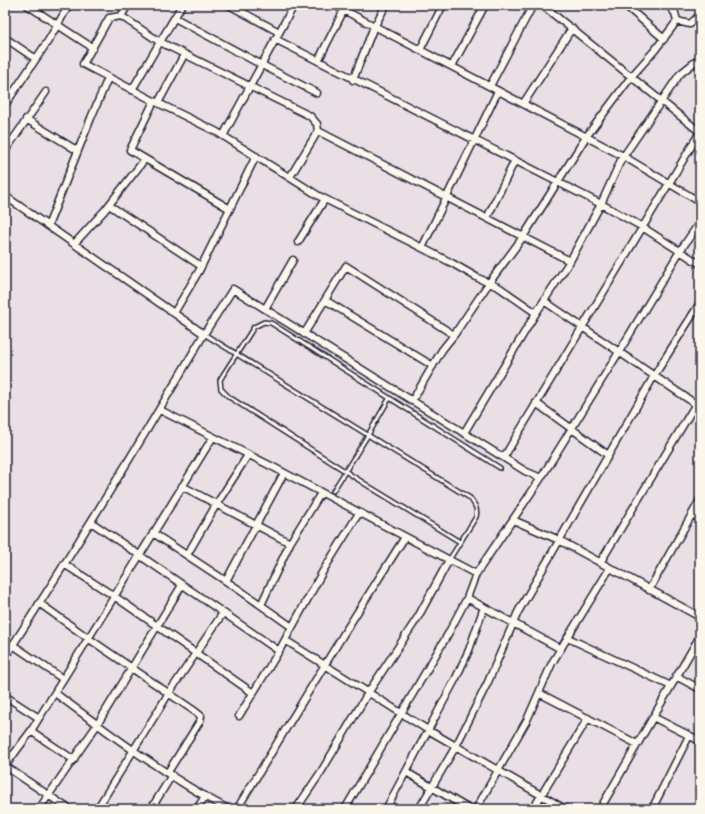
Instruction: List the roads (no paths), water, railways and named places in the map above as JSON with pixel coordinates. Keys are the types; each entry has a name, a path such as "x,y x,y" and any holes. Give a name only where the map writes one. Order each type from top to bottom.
{"street":[{"path":"27,5 93,48"},
{"path":"5,105 58,25 69,5"},
{"path":"121,16 128,5"},
{"path":"132,90 182,5"},
{"path":"229,5 279,32"},
{"path":"223,136 239,110 249,86 294,5"},
{"path":"334,5 623,156 700,202"},
{"path":"353,80 374,27 386,5"},
{"path":"420,50 443,5"},
{"path":"452,66 485,5"},
{"path":"490,86 533,5"},
{"path":"504,457 700,132 542,5"},
{"path":"625,5 664,39"},
{"path":"412,401 442,350 523,237 586,137 631,77 664,39 677,21 676,13 668,5"},
{"path":"318,61 344,10"},
{"path":"677,21 690,24 700,15"},
{"path":"290,177 318,131 315,120 310,116 160,42 121,16 109,18 83,64 223,136 325,199 500,288 536,313"},
{"path":"175,18 317,93"},
{"path":"523,104 572,28"},
{"path":"5,38 36,59"},
{"path":"275,39 353,80 516,160 601,204 643,227 700,264"},
{"path":"184,54 130,150 230,209"},
{"path":"464,433 536,313 570,261 601,204 623,156 680,74 700,58"},
{"path":"48,226 108,78"},
{"path":"422,248 498,91"},
{"path":"5,151 46,92"},
{"path":"26,119 78,151"},
{"path":"318,131 570,261"},
{"path":"174,313 201,266 256,156"},
{"path":"74,244 109,206 145,159"},
{"path":"487,218 516,160"},
{"path":"5,196 204,334"},
{"path":"298,242 325,199"},
{"path":"109,206 201,266"},
{"path":"345,809 445,640 467,598 476,574 541,478 620,352 680,251 700,222"},
{"path":"265,309 293,260"},
{"path":"304,334 346,266 454,335"},
{"path":"5,657 91,522 160,410 204,334 233,289 525,471 541,478"},
{"path":"325,300 432,366"},
{"path":"544,301 698,405"},
{"path":"419,809 456,746 488,682 518,612 654,376 700,303"},
{"path":"600,563 698,405 700,397"},
{"path":"536,403 608,455"},
{"path":"160,410 248,454 476,574"},
{"path":"69,809 5,766 31,731 213,437"},
{"path":"187,555 248,454"},
{"path":"226,581 284,473"},
{"path":"182,486 290,543"},
{"path":"261,605 290,543 321,492"},
{"path":"649,590 700,500"},
{"path":"239,716 279,651 323,571 359,513"},
{"path":"692,514 700,518"},
{"path":"513,520 559,540 700,618"},
{"path":"91,522 279,651"},
{"path":"153,533 292,627"},
{"path":"237,809 405,537"},
{"path":"296,809 321,772 368,693 418,617 449,560"},
{"path":"64,564 114,596 253,693"},
{"path":"476,809 527,720 552,663 610,568"},
{"path":"39,809 97,725 131,668 158,627 182,585"},
{"path":"467,598 561,649"},
{"path":"39,603 200,716 200,721 151,809"},
{"path":"386,809 456,678 469,650 484,607"},
{"path":"97,809 169,693 223,613"},
{"path":"600,809 700,636"},
{"path":"568,638 671,686"},
{"path":"285,640 428,730 565,809"},
{"path":"13,645 63,679"},
{"path":"676,676 700,689"},
{"path":"55,693 97,725 134,750 205,796 228,809"},
{"path":"539,693 638,744"},
{"path":"5,696 39,718"},
{"path":"653,717 700,741"},
{"path":"533,809 588,718"},
{"path":"31,731 74,760"},
{"path":"652,809 689,736"},
{"path":"5,752 12,756"},
{"path":"406,772 469,809"},
{"path":"197,809 205,796"}],"lane":[{"path":"460,542 345,471 224,392 221,389 220,380 254,327 264,322 271,323 500,468"},
{"path":"204,334 470,498 478,510 476,517 449,560"},
{"path":"333,490 389,399"}]}
